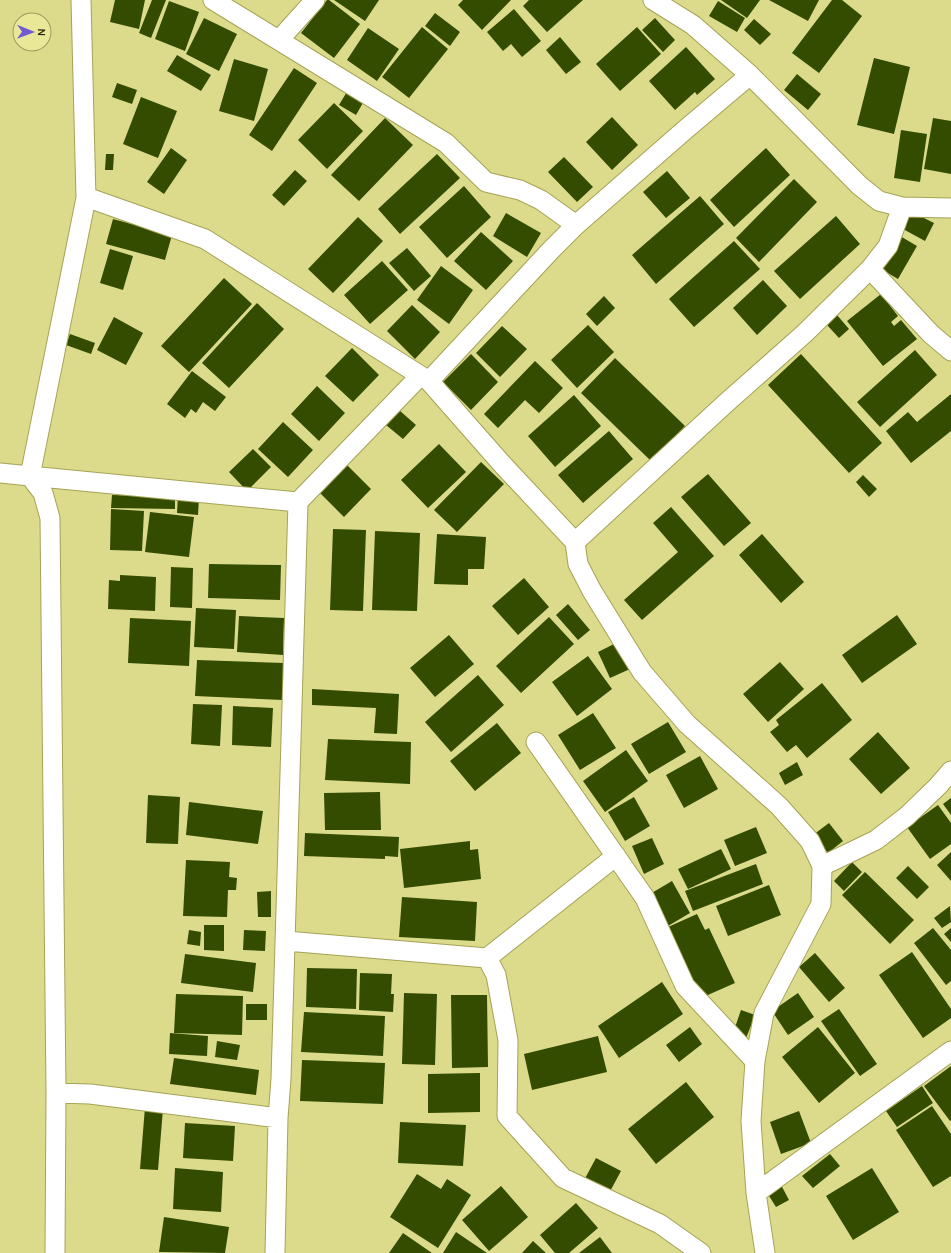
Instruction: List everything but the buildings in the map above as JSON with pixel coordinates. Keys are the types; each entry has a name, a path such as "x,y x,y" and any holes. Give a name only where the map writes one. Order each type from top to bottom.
{"street":[{"path":"55,1253 56,1093 50,518 43,493 30,476 86,197 82,0"},
{"path":"213,0 446,143 486,182 520,190 540,200 576,225"},
{"path":"279,40 315,0"},
{"path":"653,0 693,25 750,75 860,186 879,201 902,207 951,208"},
{"path":"275,1253 278,1118 281,1080 286,941 298,502 424,379 576,225 750,75"},
{"path":"86,197 205,239 424,379 575,542 578,564 592,590 642,672 687,724 779,806 810,841 822,866 821,904 764,1013 755,1062 751,1121 756,1193 765,1253"},
{"path":"575,542 726,403 805,333 870,269 888,246 902,207"},
{"path":"870,269 931,334 951,351"},
{"path":"0,473 298,502"},
{"path":"536,742 645,898 685,986 755,1062"},
{"path":"822,866 876,840 907,816 951,771"},
{"path":"286,941 487,958 616,856"},
{"path":"487,958 496,975 508,1040 507,1116 563,1178 660,1224 701,1253"},
{"path":"756,1193 951,1050"},
{"path":"56,1093 90,1094 278,1118"}]}
